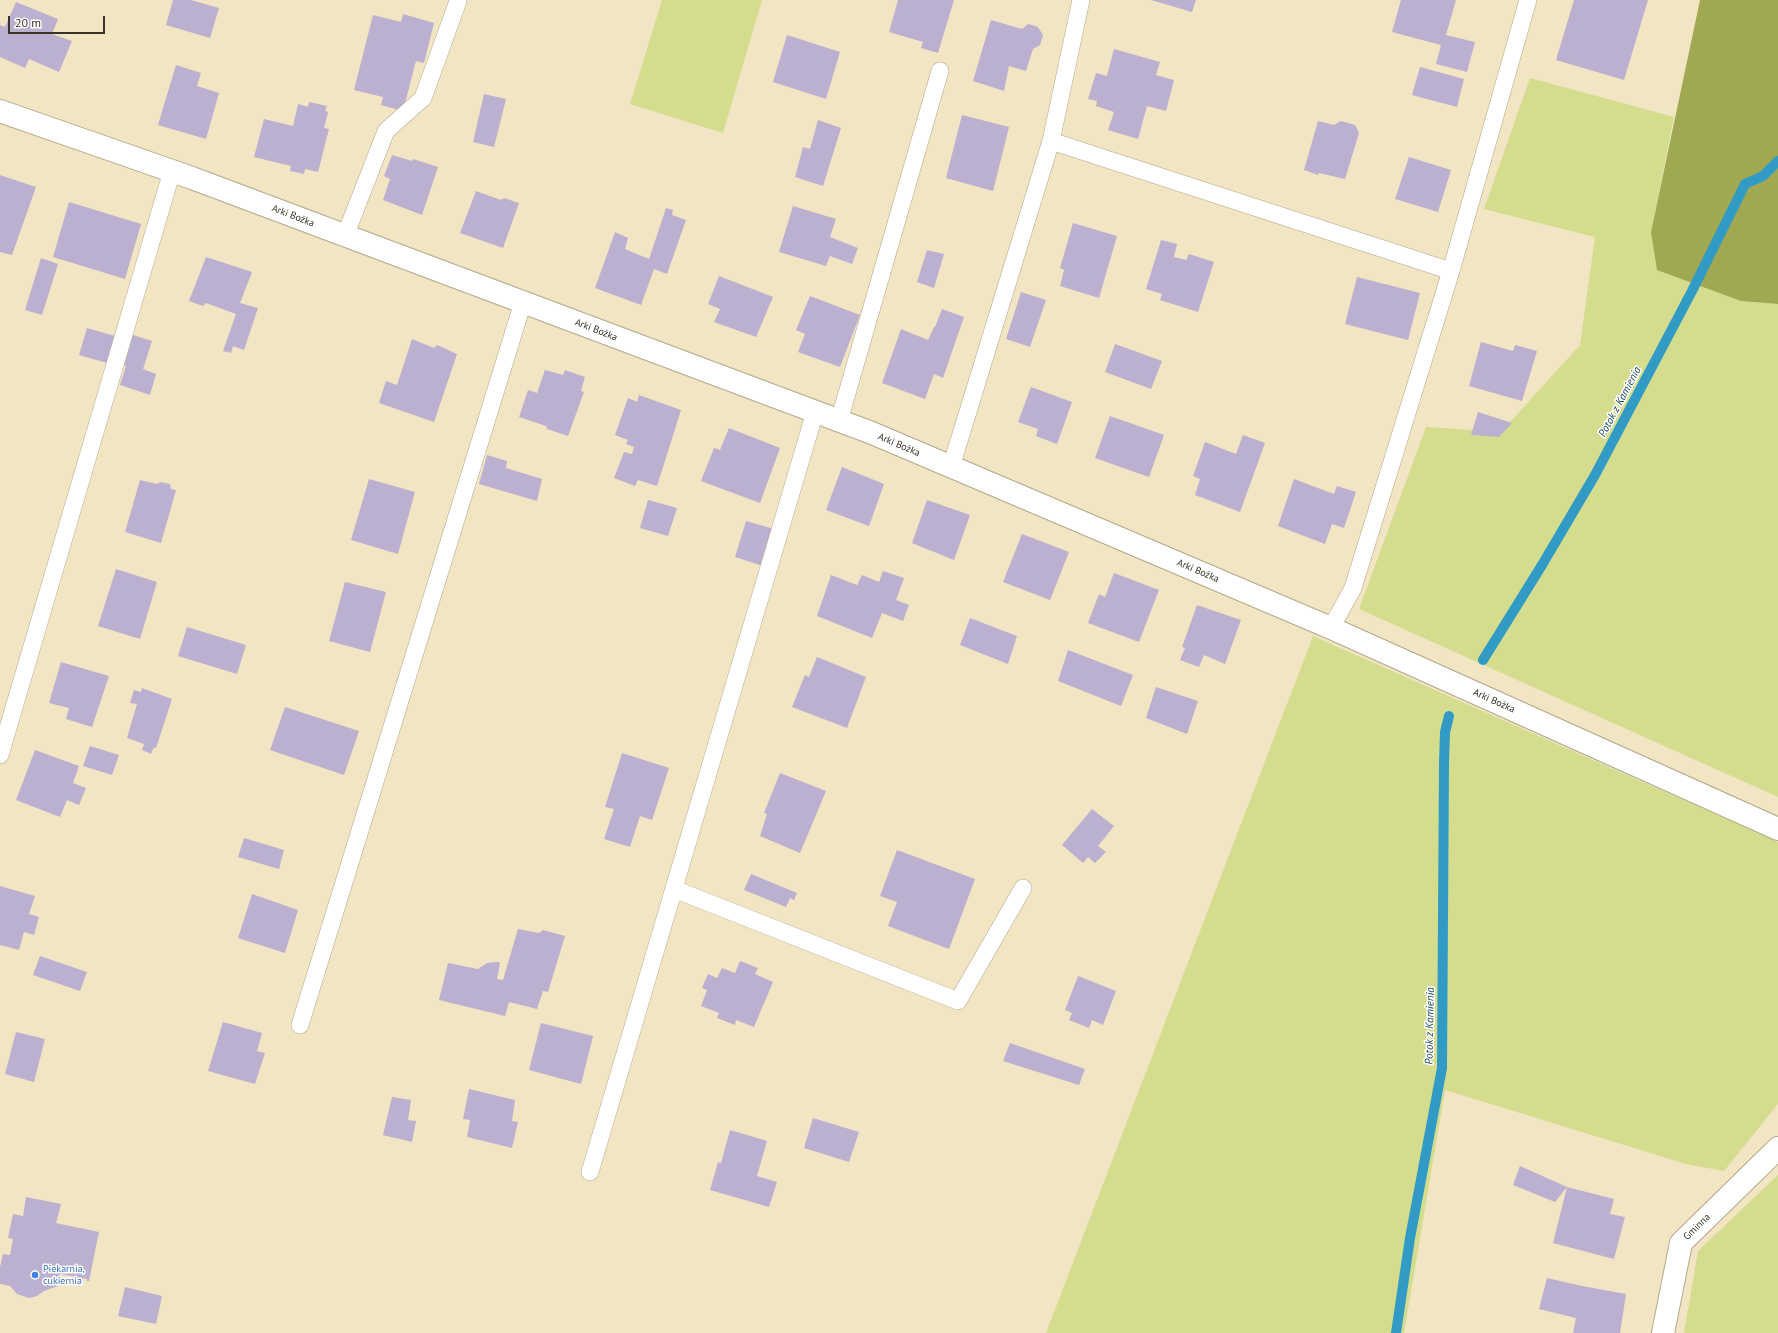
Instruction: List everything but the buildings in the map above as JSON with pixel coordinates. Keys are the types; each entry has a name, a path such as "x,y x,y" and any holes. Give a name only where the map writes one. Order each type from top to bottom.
{"street":[{"name":"Arki Bożka","path":"0,111 172,171 839,421 1330,628 1778,829"},
{"name":"Gminna","path":"1663,1333 1681,1243 1778,1148"}],"lane":[{"path":"951,467 1050,140 1081,0"},
{"path":"1330,628 1353,588 1451,271 1528,0"},
{"path":"345,236 386,131 423,98 458,1"},
{"path":"839,421 940,70"},
{"path":"1050,140 1451,271"},
{"path":"0,755 172,171"},
{"path":"300,1024 523,302"},
{"path":"590,1172 815,412"},
{"path":"674,888 958,1000 1023,888"}],"green space":[{"path":"662,0 762,0 723,133 630,104"},
{"path":"1700,0 1778,0 1778,304 1741,301 1657,270 1651,232"},
{"path":"1530,78 1674,117 1651,232 1741,301 1778,304 1778,797 1359,609 1426,427 1501,432 1580,345 1595,237 1484,209"},
{"path":"1313,636 1778,842 1778,1104 1724,1171 1686,1164 1445,1090 1404,1333 1046,1333"},
{"path":"1778,1175 1778,1333 1684,1333 1698,1251"}],"waterway":[{"name":"Potok z Kamienia","path":"1483,660 1542,565 1595,475 1692,291 1745,184 1763,176 1778,161"},
{"name":"Potok z Kamienia","path":"1396,1333 1410,1238 1442,1068 1444,763 1445,732 1449,716"}],"place":[{"name":"Piekarnia, cukiernia","path":"35,1275"}]}
